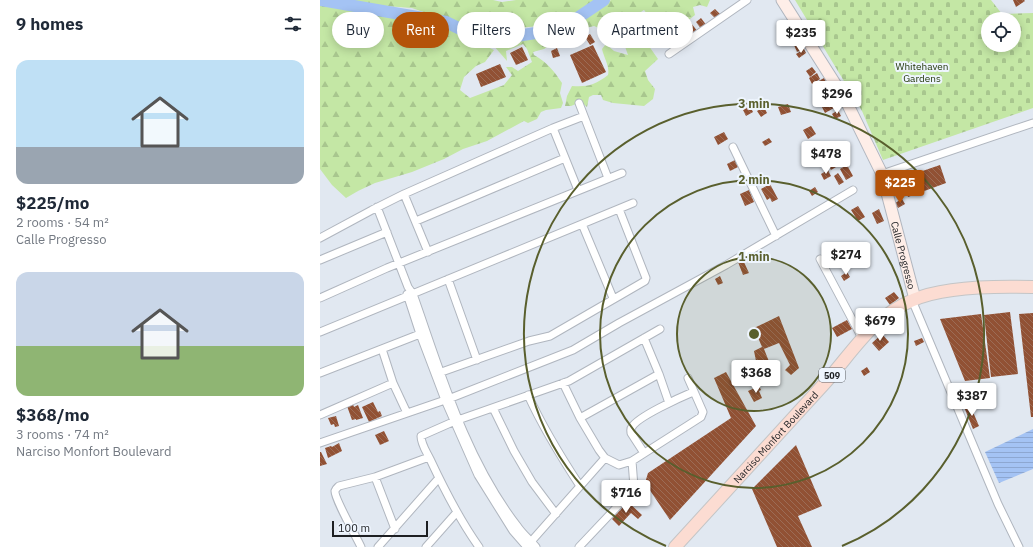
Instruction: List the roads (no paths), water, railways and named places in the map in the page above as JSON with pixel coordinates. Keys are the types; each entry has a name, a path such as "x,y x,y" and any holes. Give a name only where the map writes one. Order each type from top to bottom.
{"main road":[{"name":"Calle Progresso","path":"782,0 846,101 882,174 914,299"},
{"name":"Narciso Monfort Boulevard","path":"675,547 830,378 862,338 885,316 914,299 945,291 1014,286 1033,288"}],"street":[{"path":"669,54 747,0"},
{"path":"579,103 608,178"},
{"path":"320,238 404,194 553,128 584,116"},
{"path":"882,174 1033,123"},
{"path":"553,128 578,190"},
{"path":"733,148 776,236"},
{"path":"416,221 566,158"},
{"path":"320,298 398,264 622,172"},
{"path":"320,443 448,399 573,350 660,300 726,266 853,190"},
{"path":"404,194 428,252"},
{"path":"320,332 633,203"},
{"path":"377,207 408,288 420,334 439,373"},
{"path":"439,373 529,341 550,336 646,279 619,209"},
{"path":"582,224 613,298"},
{"path":"320,260 387,232"},
{"path":"820,259 862,338"},
{"path":"448,279 477,360"},
{"path":"410,295 457,421 491,488 518,527 529,546 605,458"},
{"name":"Calle Progresso","path":"914,299 998,504 1019,547"},
{"path":"478,546 438,479 423,446 421,436 457,421 569,381 660,329"},
{"path":"320,373 420,334"},
{"path":"644,338 669,403"},
{"path":"382,349 392,384 407,413"},
{"path":"580,418 659,374"},
{"path":"563,383 580,418 605,458 618,465 632,461 701,417 703,412 688,378"},
{"path":"320,415 392,384"},
{"path":"644,453 631,433 632,425 669,403 693,392"},
{"path":"528,395 542,426 557,452 580,486"},
{"path":"493,408 514,451 532,482 556,514"},
{"path":"361,547 335,492 336,489 339,486 375,477 429,457"},
{"path":"579,547 631,492 634,487 632,461"},
{"path":"375,477 395,529"},
{"path":"378,547 438,479"},
{"path":"426,547 457,512"}],"water":[{"path":"1033,429 1033,469 999,483 985,452"}],"waterway":[{"path":"320,0 446,22 485,41 561,29 604,0"}],"park label":[{"name":"Whitehaven Gardens","path":"922,72"}]}
